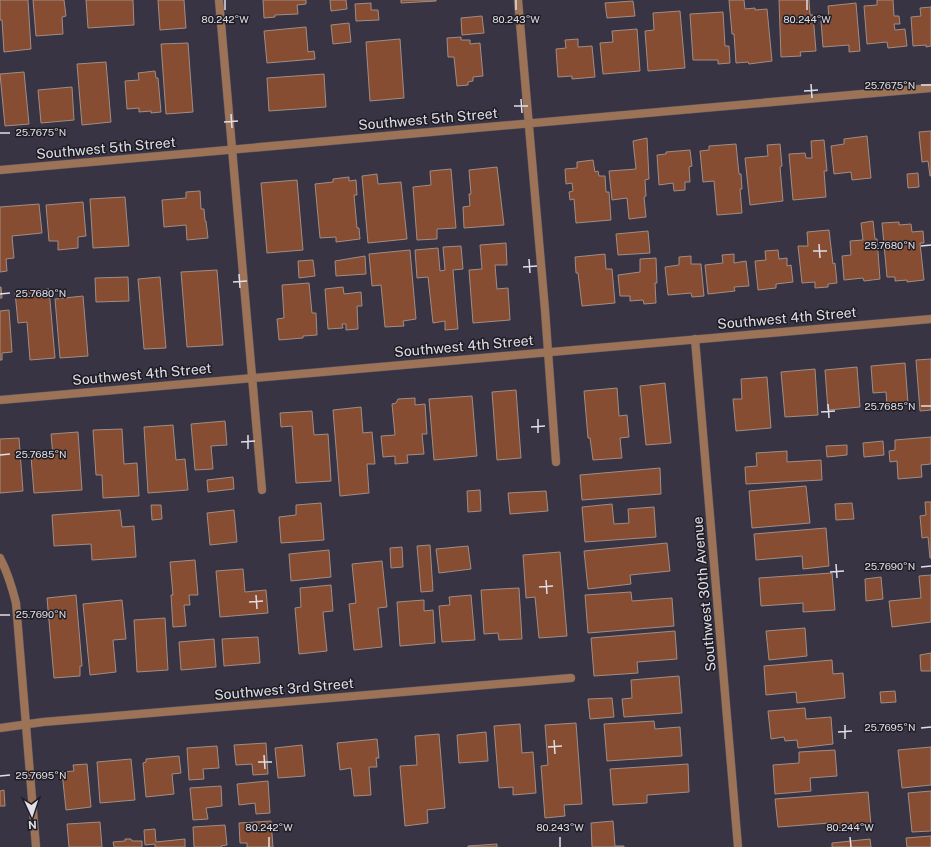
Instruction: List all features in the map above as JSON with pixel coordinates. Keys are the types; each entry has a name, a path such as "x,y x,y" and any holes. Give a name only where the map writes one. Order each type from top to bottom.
{"street":[{"path":"219,0 262,490"},
{"path":"518,0 549,352 556,462"},
{"name":"Southwest 5th Street","path":"0,170 931,88"},
{"name":"Southwest 4th Street","path":"0,400 931,319"},
{"name":"Southwest 30th Avenue","path":"695,339 738,847"},
{"path":"0,558 12,586 16,603 36,847"},
{"name":"Southwest 3rd Street","path":"0,728 43,722 571,678"}],"building":[{"path":"0,0 28,0 31,49 4,52 2,20 0,20"},
{"path":"33,0 64,0 66,16 62,17 63,34 36,36"},
{"path":"86,0 133,0 134,25 88,28"},
{"path":"158,0 184,0 186,28 160,30"},
{"path":"263,0 306,0 306,4 297,5 298,14 275,15 275,17 264,18"},
{"path":"330,0 346,0 347,9 331,11"},
{"path":"401,0 436,0 436,1 401,3"},
{"path":"729,0 744,0 745,9 767,9 772,61 749,64 748,62 736,63 734,34 732,34"},
{"path":"779,0 809,0 810,15 813,15 816,51 800,52 801,56 781,57"},
{"path":"877,0 893,0 894,16 899,16 900,24 894,24 895,30 905,29 907,46 888,48 887,42 867,44 864,6 877,5"},
{"path":"633,1 635,16 607,18 605,3"},
{"path":"371,3 371,10 378,10 379,20 356,21 355,4"},
{"path":"856,3 860,51 849,52 849,45 823,47 821,21 829,20 828,6"},
{"path":"931,7 931,46 913,46 911,17 921,16 920,8"},
{"path":"680,11 685,68 648,71 645,31 654,30 653,13"},
{"path":"723,12 725,46 729,46 730,63 718,64 718,60 693,60 690,14"},
{"path":"482,16 484,33 462,35 461,18"},
{"path":"349,23 351,42 333,44 331,25"},
{"path":"306,27 308,52 314,51 315,59 267,63 264,31"},
{"path":"637,29 640,71 603,74 600,43 613,42 612,31"},
{"path":"461,37 461,40 470,40 470,44 480,43 483,76 473,77 473,81 468,82 468,85 457,86 454,57 448,57 447,38"},
{"path":"400,39 404,98 370,101 366,42"},
{"path":"578,39 578,47 592,46 595,77 572,79 572,76 558,77 556,49 566,48 565,40"},
{"path":"188,43 193,112 166,114 161,44"},
{"path":"106,62 111,122 82,125 77,64"},
{"path":"155,71 156,78 158,78 161,112 139,112 139,108 127,109 125,81 139,80 138,73"},
{"path":"24,72 29,124 5,126 0,74"},
{"path":"324,74 326,107 269,111 267,78"},
{"path":"72,87 74,120 41,123 38,90"},
{"path":"931,131 930,176 928,161 922,162 919,132"},
{"path":"867,136 871,178 852,180 851,172 834,174 831,146 844,144 844,139"},
{"path":"647,138 649,179 645,180 646,196 644,197 646,217 629,219 627,198 612,200 609,171 636,169 633,141"},
{"path":"824,140 827,171 824,171 826,197 793,200 789,154 805,153 806,158 812,158 811,141"},
{"path":"736,144 739,174 741,174 742,189 740,189 742,213 717,215 714,181 703,182 700,151 709,150 709,146"},
{"path":"780,144 782,166 780,167 783,201 750,205 745,158 768,156 767,145"},
{"path":"690,150 692,166 689,167 690,182 685,182 685,190 674,191 673,183 659,185 657,155 666,154 666,152"},
{"path":"593,160 595,172 598,171 599,176 605,176 606,192 609,192 611,220 576,223 574,199 570,200 569,192 573,191 572,183 566,184 565,169 577,168 577,162"},
{"path":"497,167 504,225 464,228 463,207 470,206 469,194 471,194 469,170"},
{"path":"451,169 456,228 437,229 437,239 417,240 413,187 431,185 430,171"},
{"path":"918,173 919,187 908,188 907,174"},
{"path":"377,174 378,184 401,182 407,239 368,243 362,176"},
{"path":"349,177 349,181 356,180 357,195 354,195 357,228 359,228 360,239 336,242 336,237 320,238 315,184 333,182 333,179"},
{"path":"297,180 303,250 267,253 261,183"},
{"path":"200,191 201,209 204,209 208,238 187,240 186,225 164,227 162,200 186,198 186,192"},
{"path":"125,197 129,246 93,248 90,199"},
{"path":"83,202 86,236 78,237 78,248 58,250 58,241 49,241 46,205"},
{"path":"39,204 42,233 12,236 14,258 6,259 7,271 0,272 0,207"},
{"path":"873,221 875,239 877,239 880,279 864,281 863,278 844,280 842,256 851,255 850,241 863,240 861,223"},
{"path":"899,222 899,225 911,224 912,232 923,231 924,243 920,243 924,280 907,282 907,280 895,281 895,277 887,277 882,223"},
{"path":"829,230 837,283 828,284 828,287 815,288 815,282 802,283 798,246 808,246 807,232"},
{"path":"648,231 650,253 618,255 616,234"},
{"path":"506,243 507,265 495,265 497,289 508,288 510,320 473,323 469,270 482,269 480,245"},
{"path":"461,246 463,269 453,270 458,329 445,330 445,321 433,323 428,277 417,278 415,250 438,248 440,271 445,270 443,247"},
{"path":"410,250 416,319 403,321 404,326 385,327 381,285 372,286 369,254"},
{"path":"778,250 779,259 787,258 787,266 791,265 793,282 776,284 776,288 758,290 755,261 766,260 765,251"},
{"path":"605,254 606,269 612,269 615,303 582,306 578,273 576,273 575,257"},
{"path":"734,254 734,263 746,261 749,286 734,287 735,291 708,294 705,265 723,263 722,255"},
{"path":"365,256 366,274 336,276 335,261"},
{"path":"691,256 691,264 701,264 704,296 692,297 691,293 668,295 665,267 679,265 679,257"},
{"path":"656,258 656,303 644,304 643,300 630,301 630,296 620,296 618,275 640,272 640,259"},
{"path":"313,260 315,276 299,278 298,261"},
{"path":"217,270 223,345 187,347 181,272"},
{"path":"128,277 129,301 96,302 95,278"},
{"path":"160,277 166,348 144,349 138,279"},
{"path":"309,283 312,313 316,313 317,335 279,340 277,319 284,318 282,285"},
{"path":"1,287 2,298 0,298"},
{"path":"343,287 344,294 361,292 362,306 357,306 358,329 346,330 346,324 342,324 343,328 328,329 325,289"},
{"path":"49,289 55,358 30,360 27,322 18,323 15,292"},
{"path":"83,296 88,356 60,358 55,299"},
{"path":"9,310 12,352 2,353 2,360 0,360 0,311"},
{"path":"931,359 931,410 920,411 916,360"},
{"path":"905,363 908,403 887,405 886,392 873,393 871,366"},
{"path":"857,367 860,407 828,410 825,370"},
{"path":"815,369 818,415 785,417 781,372"},
{"path":"767,377 771,428 736,431 733,399 742,399 741,379"},
{"path":"665,383 671,443 646,445 640,386"},
{"path":"617,388 619,416 627,415 629,437 620,438 622,458 593,460 590,438 588,438 584,391"},
{"path":"516,390 521,458 497,460 492,392"},
{"path":"472,396 477,456 434,460 429,399"},
{"path":"415,398 415,405 425,404 427,434 422,434 424,454 407,455 408,463 395,464 395,456 383,457 381,436 395,435 392,404 396,403 398,399"},
{"path":"361,407 363,433 372,432 375,464 367,464 369,493 340,496 333,410"},
{"path":"312,411 314,435 328,434 331,481 296,483 292,426 281,427 280,413"},
{"path":"225,421 227,445 211,446 213,469 195,470 191,424"},
{"path":"173,425 176,460 185,459 188,490 148,493 144,427"},
{"path":"122,429 124,464 137,463 139,496 103,498 102,475 96,475 93,430"},
{"path":"78,432 82,490 34,493 31,457 53,456 51,434"},
{"path":"931,437 931,464 921,465 922,477 898,479 897,461 890,462 889,451 895,450 895,440"},
{"path":"19,438 23,491 0,493 0,439"},
{"path":"883,441 884,455 864,457 863,443"},
{"path":"847,445 847,455 827,457 826,446"},
{"path":"787,451 787,462 821,460 822,480 746,484 745,467 757,466 756,453"},
{"path":"660,468 661,494 582,500 580,475"},
{"path":"233,477 234,489 208,492 207,480"},
{"path":"806,486 810,523 752,528 749,491"},
{"path":"480,490 481,511 468,512 467,491"},
{"path":"546,491 548,511 510,514 508,493"},
{"path":"925,502 931,502 931,558 928,537 922,538 920,516 926,515"},
{"path":"321,503 324,540 281,543 279,517 296,515 296,505"},
{"path":"852,503 854,519 836,520 835,504"},
{"path":"612,504 614,524 629,523 628,509 654,507 656,537 585,542 582,507"},
{"path":"151,505 161,505 162,519 152,520"},
{"path":"120,510 122,527 134,526 136,557 92,560 91,544 54,546 52,515"},
{"path":"234,510 237,542 210,545 207,513"},
{"path":"826,528 829,566 803,569 802,556 756,560 754,534"},
{"path":"667,543 670,571 630,575 631,584 588,589 584,551"},
{"path":"430,545 433,591 421,592 417,546"},
{"path":"468,546 471,569 439,573 436,549"},
{"path":"402,547 403,567 391,568 390,548"},
{"path":"329,550 331,577 291,581 289,554"},
{"path":"560,552 567,636 539,638 535,597 526,598 523,555"},
{"path":"195,560 198,595 189,595 190,605 184,605 186,626 173,627 171,595 173,595 170,562"},
{"path":"382,561 387,607 378,608 382,647 354,650 349,604 356,603 352,564"},
{"path":"243,569 245,592 266,590 268,613 220,617 216,571"},
{"path":"832,573 835,610 803,612 803,603 761,606 759,578"},
{"path":"931,575 931,622 892,627 889,601 921,598 919,576"},
{"path":"881,577 883,599 866,601 865,579"},
{"path":"331,585 333,611 323,612 327,651 299,654 295,608 301,607 300,588"},
{"path":"519,588 522,639 499,640 498,633 484,634 481,590"},
{"path":"631,592 632,601 672,598 674,626 588,633 585,595"},
{"path":"76,595 82,666 80,666 80,676 54,678 47,598"},
{"path":"471,595 475,640 442,642 439,606 450,605 449,597"},
{"path":"122,600 126,639 113,640 116,672 90,675 83,604"},
{"path":"424,600 424,611 433,610 435,643 400,646 397,602"},
{"path":"165,618 168,670 137,672 134,620"},
{"path":"805,628 807,656 769,660 766,631"},
{"path":"675,631 677,659 637,662 638,673 594,676 591,638"},
{"path":"258,637 260,663 224,666 222,639"},
{"path":"214,639 216,667 181,670 179,642"},
{"path":"931,653 931,671 921,671 920,655"},
{"path":"832,660 833,674 843,673 845,698 797,703 796,692 766,695 764,666"},
{"path":"679,676 682,713 624,717 622,699 632,698 631,680"},
{"path":"895,691 896,702 881,703 880,692"},
{"path":"612,698 614,717 590,719 588,699"},
{"path":"805,708 806,719 831,717 833,744 798,748 797,740 785,741 784,737 771,739 768,711"},
{"path":"654,721 655,729 680,727 682,756 607,761 604,724"},
{"path":"576,723 582,804 564,805 565,816 545,818 541,766 548,765 545,725"},
{"path":"520,724 522,753 533,752 536,793 513,795 513,787 499,788 494,726"},
{"path":"486,732 488,761 459,763 457,735"},
{"path":"439,734 445,808 427,810 428,823 405,826 400,766 417,765 415,736"},
{"path":"377,739 379,758 376,758 377,767 369,767 371,795 354,796 351,768 340,770 337,743"},
{"path":"266,743 268,774 253,775 252,764 236,765 234,745"},
{"path":"302,745 305,776 278,778 275,748"},
{"path":"217,746 219,768 203,769 204,779 189,780 187,748"},
{"path":"931,747 931,785 902,788 898,750"},
{"path":"835,750 837,776 810,778 811,791 775,794 773,765 799,763 799,752"},
{"path":"179,756 181,773 172,774 174,794 146,797 143,763 146,762 146,759"},
{"path":"131,759 135,800 100,803 97,762"},
{"path":"87,764 91,807 66,810 62,772 74,771 73,765"},
{"path":"688,764 689,792 647,795 647,803 613,805 610,769"},
{"path":"268,781 270,813 256,814 255,803 239,805 237,784"},
{"path":"221,786 222,806 206,808 208,819 193,820 190,788"},
{"path":"4,790 5,806 0,806 0,791"},
{"path":"931,791 931,831 912,832 908,793"},
{"path":"868,792 871,825 831,828 830,823 778,827 775,799"},
{"path":"271,821 273,847 247,847 247,843 240,843 239,823"},
{"path":"613,821 615,846 624,847 592,847 591,823"},
{"path":"100,822 102,847 69,847 67,824"},
{"path":"225,825 227,845 221,846 222,847 194,847 193,827"},
{"path":"155,829 156,842 185,839 185,847 155,847 155,844 145,845 144,830"},
{"path":"931,836 931,847 907,847 906,838"},
{"path":"125,839 142,841 142,847 114,847 113,842 125,841"},
{"path":"870,839 871,847 832,847 832,843"},
{"path":"497,844 497,847 468,847 468,846"}]}
